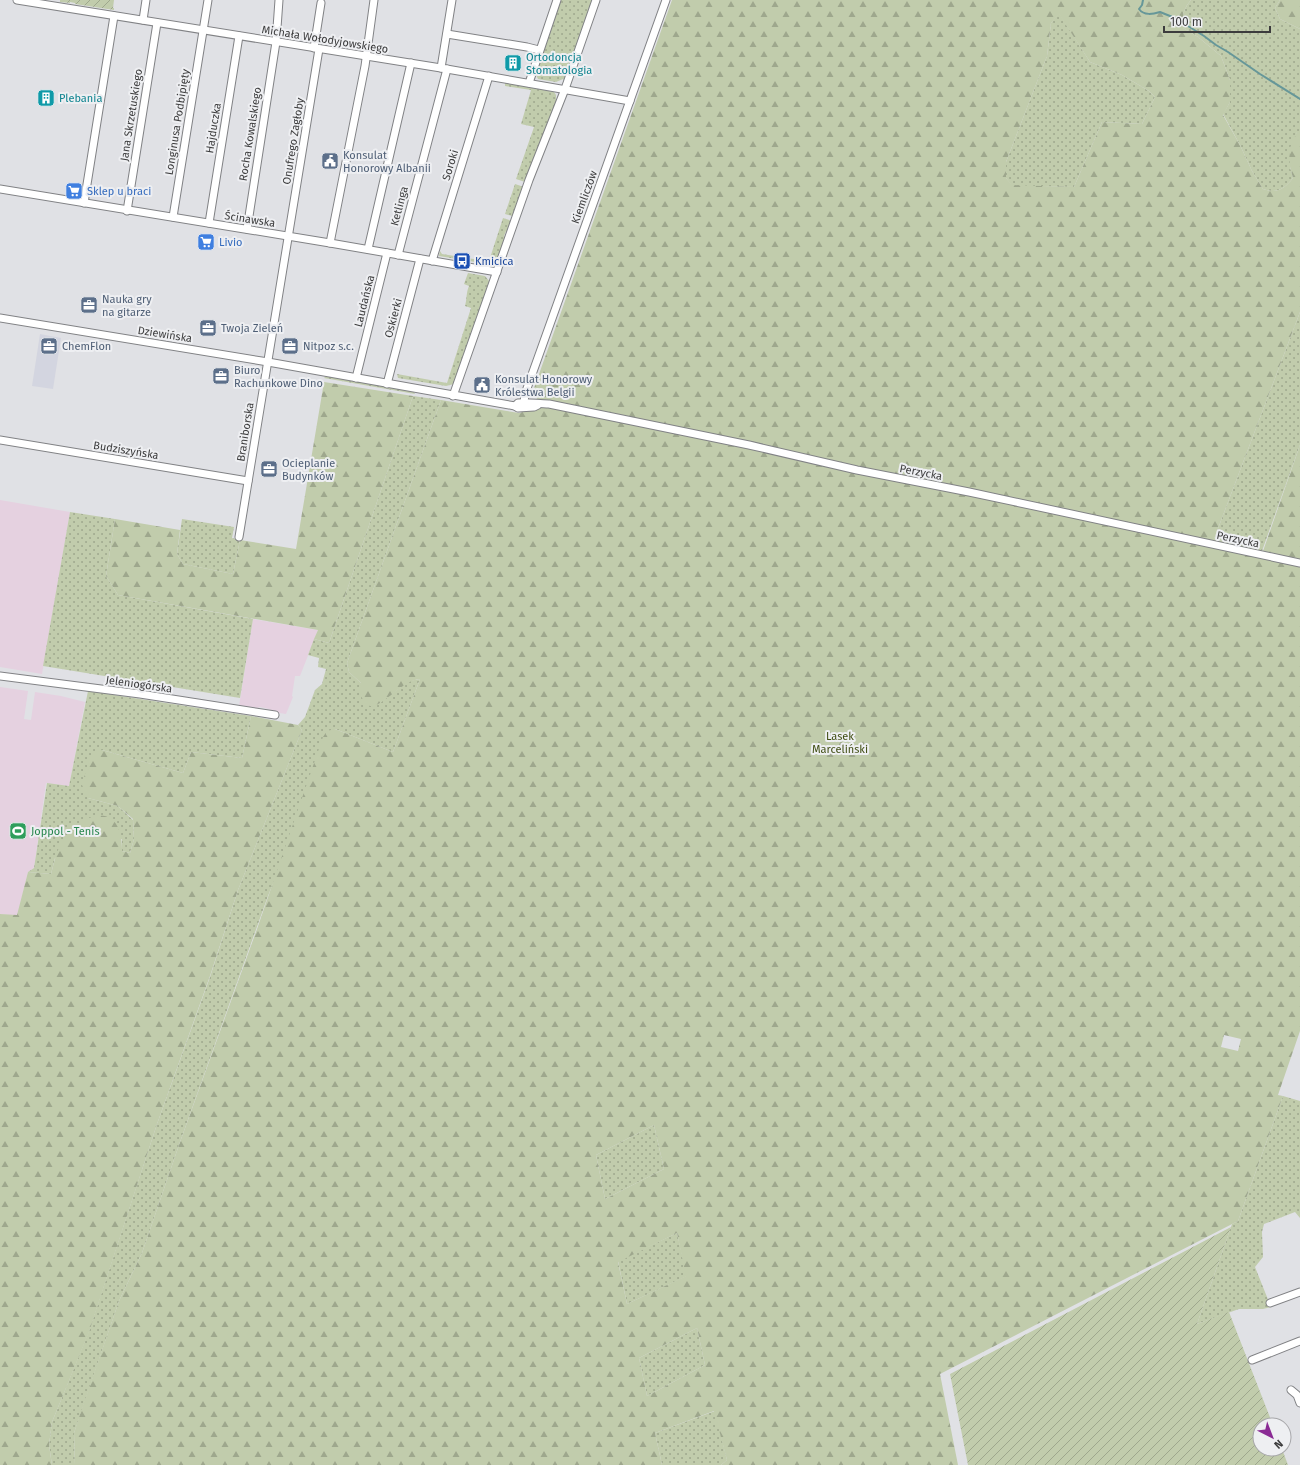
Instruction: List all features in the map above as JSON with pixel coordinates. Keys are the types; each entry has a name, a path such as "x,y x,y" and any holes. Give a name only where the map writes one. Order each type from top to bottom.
{"street":[{"name":"Michała Wołodyjowskiego","path":"17,0 411,63 630,101"},
{"path":"143,20 146,0"},
{"name":"Longinusa Podbipięty","path":"173,217 208,0"},
{"name":"Rocha Kowalskiego","path":"247,229 276,42 279,0"},
{"path":"330,243 366,56 374,0"},
{"name":"Ketlinga","path":"398,255 444,69 452,0"},
{"path":"529,83 557,0"},
{"path":"453,396 534,168 565,89 596,0"},
{"name":"Kiemliczów","path":"524,402 528,387 666,0"},
{"name":"Onufrego Zagłoby","path":"289,236 317,48 321,3"},
{"path":"84,203 114,16"},
{"name":"Jana Skrzetuskiego","path":"127,211 156,23"},
{"path":"447,34 527,46 540,50"},
{"name":"Hajduczka","path":"209,223 239,36"},
{"path":"368,249 411,63"},
{"name":"Soroki","path":"432,261 489,76"},
{"name":"Ścinawska","path":"0,189 127,211 173,217 368,249 497,272"},
{"name":"Braniborska","path":"239,538 289,236"},
{"name":"Laudańska","path":"356,378 387,253"},
{"name":"Oskierki","path":"387,384 420,259"},
{"name":"Dziewińska","path":"0,318 268,362 515,406 518,408 534,407 538,404"},
{"path":"515,406 518,403 524,402 535,402 538,404"},
{"name":"Perzycka","path":"538,404 549,404 719,439 857,470 969,492 1300,563"},
{"name":"Budziszyńska","path":"0,440 248,481"},
{"name":"Jeleniogórska","path":"0,676 140,694 275,715"},
{"path":"1270,1303 1300,1292"},
{"path":"1252,1360 1300,1341"},
{"path":"1291,1390 1297,1395 1300,1403"}],"shaded area":[{"path":"40,334 61,338 53,389 32,386"},
{"path":"0,500 70,512 42,674 0,667"},
{"path":"253,619 318,630 300,676 295,676 293,697 286,714 273,712 269,709 260,707 255,709 239,706"},
{"path":"0,687 28,691 24,719 31,720 35,692 85,702 69,786 46,783 34,868 28,872 17,916 0,914"}],"green space":[{"path":"60,0 114,0 114,10 70,2 60,2"},
{"path":"560,0 593,0 564,80 563,79 556,82 538,79 536,75 537,71 535,71"},
{"name":"Lasek Marceliński","path":"672,0 1191,0 1184,13 1183,28 1198,37 1221,56 1230,80 1230,102 1223,115 1263,189 1272,191 1280,190 1293,178 1290,167 1289,150 1297,132 1300,132 1300,312 1214,539 1263,551 1300,445 1300,1031 1278,1095 1283,1096 1238,1221 940,1374 958,1465 721,1465 727,1460 714,1411 655,1433 662,1465 75,1465 74,1433 81,1411 119,1301 142,1253 180,1142 257,929 323,737 327,731 335,729 393,752 420,679 406,684 380,703 370,706 364,703 361,695 361,683 349,672 347,663 441,400 519,413 534,409 537,398 533,391","holes":["1059,14 1090,62 1122,75 1149,91 1155,97 1142,124 1102,122 1074,187 1012,185 1006,178 1006,162 1047,56 1051,23","1224,1035 1241,1039 1238,1051 1221,1047","654,1125 664,1169 605,1199 596,1155","677,1233 686,1276 627,1304 618,1262","697,1328 705,1365 647,1396 639,1358"]},
{"path":"1191,0 1280,0 1275,8 1280,19 1300,29 1300,132 1297,132 1290,167 1293,178 1280,190 1272,191 1263,189 1252,171 1223,114 1230,102 1230,80 1221,56 1198,37 1183,28 1184,13"},
{"path":"1280,0 1300,0 1300,29 1280,19 1275,8"},
{"path":"1059,13 1090,62 1122,75 1149,91 1155,97 1142,124 1102,122 1074,187 1012,186 1006,178 1006,162 1047,56 1051,23"},
{"path":"505,83 554,92 556,95 557,100 525,182 516,179 534,127 521,124 531,90 505,86"},
{"path":"515,184 524,187 512,216 505,214"},
{"path":"503,218 512,221 504,236 506,238 497,260 487,264 439,256 440,251 442,254 486,261 490,258"},
{"path":"468,273 485,276 490,282 454,384 446,386 398,378 397,374 447,383 471,308 465,306 469,286 464,284"},
{"path":"1300,312 1300,445 1262,551 1214,539"},
{"path":"326,376 414,392 415,394 324,378"},
{"path":"324,382 413,396 329,643 314,639 318,630 118,595 106,576 115,519 180,530 177,554 183,564 233,574 240,540 296,549"},
{"path":"413,396 441,400 347,663 349,672 361,683 361,695 378,704 409,681 420,679 393,752 335,729 268,896 142,1253 119,1301 74,1433 75,1465 52,1465 49,1445 52,1422 89,1331 157,1124 210,977 238,890 302,730 298,725 305,717 315,690 322,684 326,669 318,667 319,658 308,655 314,639 329,643"},
{"path":"70,512 115,519 106,576 118,595 253,619 240,698 43,666"},
{"path":"182,519 234,527 232,538 240,540 233,574 183,564 177,554"},
{"path":"88,691 251,716 242,758 191,752 183,773 102,750 88,798 118,806 133,820 134,839 130,853 122,851 122,839 55,858 51,874 28,872 34,868 47,783 69,786"},
{"path":"251,716 298,725 302,730 238,890 210,976 157,1124 89,1332 52,1422 49,1445 52,1465 0,1465 0,914 17,915 28,872 51,874 62,842 79,824 89,818 106,816 113,820 118,827 121,837 122,851 130,853 134,839 133,819 118,806 88,798 82,785 90,756 102,750 183,773 191,752 242,758"},
{"path":"1283,1096 1300,1101 1300,1218 1295,1212 1264,1224 1262,1232 1263,1257 1255,1267 1271,1307 1263,1309 1239,1309 1197,1324 1232,1224 1238,1221"},
{"path":"654,1125 664,1169 605,1199 596,1155"},
{"path":"1231,1227 1197,1324 1229,1312 1270,1417 1252,1417 1252,1457 1285,1457 1288,1465 968,1465 950,1374"},
{"path":"677,1233 687,1276 627,1304 618,1261"},
{"path":"697,1328 705,1365 647,1396 639,1358"},
{"path":"715,1411 727,1460 721,1465 662,1465 655,1433"}],"waterway":[{"path":"1143,0 1139,9 1143,13 1149,14 1160,12 1175,18 1300,99"}],"place":[{"name":"Ortodoncja Stomatologia","path":"513,63"},
{"name":"Plebania","path":"46,98"},
{"name":"Konsulat Honorowy Albanii","path":"330,161"},
{"name":"Sklep u braci","path":"74,191"},
{"name":"Livio","path":"206,242"},
{"name":"Kmicica","path":"462,261"},
{"name":"Nauka gry na gitarze","path":"89,305"},
{"name":"Twoja Zieleń","path":"208,328"},
{"name":"ChemFlon","path":"49,346"},
{"name":"Nitpoz s.c.","path":"290,346"},
{"name":"Biuro Rachunkowe Dino","path":"221,376"},
{"name":"Konsulat Honorowy Królestwa Belgii","path":"482,385"},
{"name":"Ocieplanie Budynków","path":"269,469"},
{"name":"Joppol - Tenis","path":"18,831"}]}
